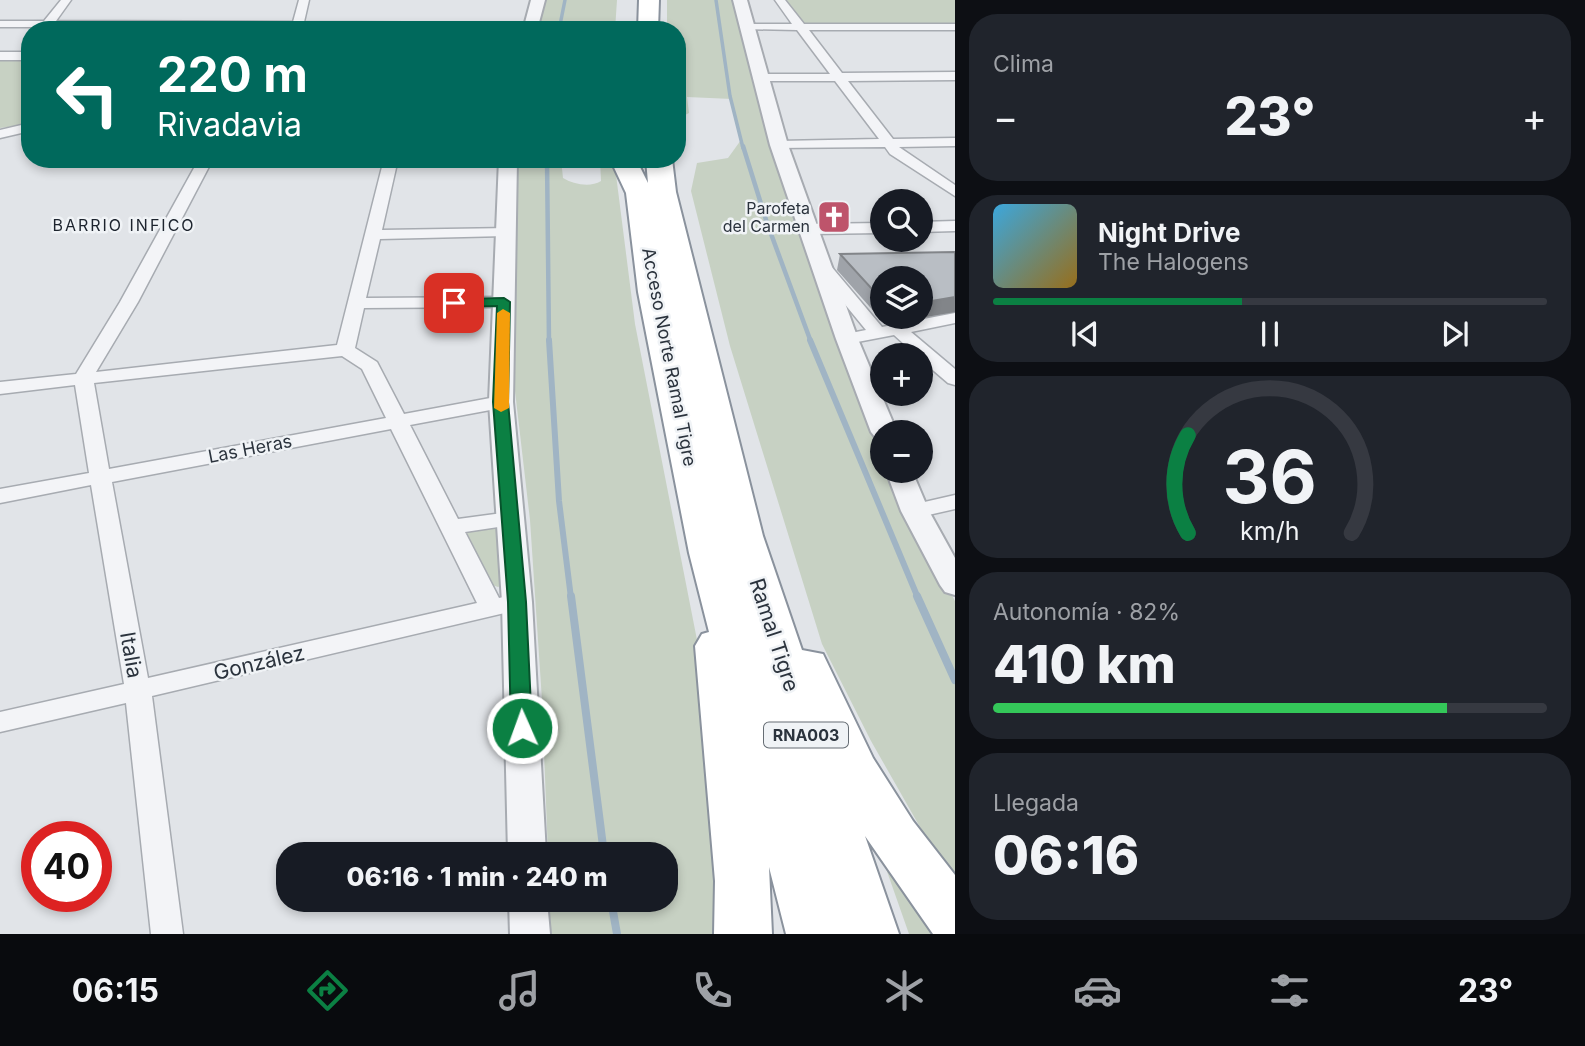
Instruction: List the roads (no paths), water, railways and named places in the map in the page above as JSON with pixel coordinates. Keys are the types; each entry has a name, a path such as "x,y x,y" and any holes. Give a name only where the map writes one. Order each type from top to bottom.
{"highway":[{"path":"630,21 631,0"},
{"path":"648,21 649,0"},
{"name":"Acceso Norte Ramal Tigre","path":"666,168 726,544"},
{"name":"Acceso Norte Ramal Tigre","path":"637,174 654,292 726,544"},
{"path":"726,544 894,837 955,919"},
{"path":"726,544 723,706 743,881 743,934"},
{"name":"Ramal Tigre","path":"726,544 815,934"},
{"name":"Ramal Tigre","path":"726,544 870,934"}],"street":[{"path":"50,21 66,0"},
{"path":"299,21 304,0"},
{"path":"532,21 538,0"},
{"path":"740,0 779,145 847,339 879,420"},
{"path":"780,0 889,143 906,161 955,192"},
{"path":"0,24 21,25"},
{"path":"746,27 955,27"},
{"path":"0,56 21,54"},
{"path":"759,78 955,76"},
{"path":"0,134 21,129"},
{"path":"779,145 955,142"},
{"path":"83,378 129,302 201,168"},
{"path":"345,350 389,168"},
{"path":"508,168 501,402 510,519 504,605 526,842"},
{"path":"933,227 955,226"},
{"path":"809,229 870,228"},
{"path":"371,235 506,231"},
{"path":"824,269 878,333"},
{"path":"356,303 504,302"},
{"path":"933,322 955,318"},
{"path":"847,339 897,329 955,379"},
{"path":"0,388 345,350 370,366 452,527 504,605"},
{"name":"Italia","path":"83,378 138,692 167,934"},
{"name":"Las Heras","path":"0,496 501,402"},
{"path":"904,483 915,511 955,585"},
{"path":"915,511 955,502"},
{"path":"452,527 510,519"},
{"name":"González","path":"0,722 504,605"},
{"path":"529,912 530,934"}],"waterway":[{"path":"561,21 565,0"},
{"path":"716,0 730,96 743,148"},
{"path":"743,146 767,223 811,342"},
{"path":"547,168 549,342"},
{"path":"549,340 559,501 571,598"},
{"path":"810,340 918,598"},
{"path":"571,596 602,842"},
{"path":"917,596 955,680"},
{"path":"613,912 617,934"}],"place":[{"name":"Parofeta del Carmen","path":"834,217"}],"district":[{"name":"BARRIO INFICO","path":"124,225"}]}
